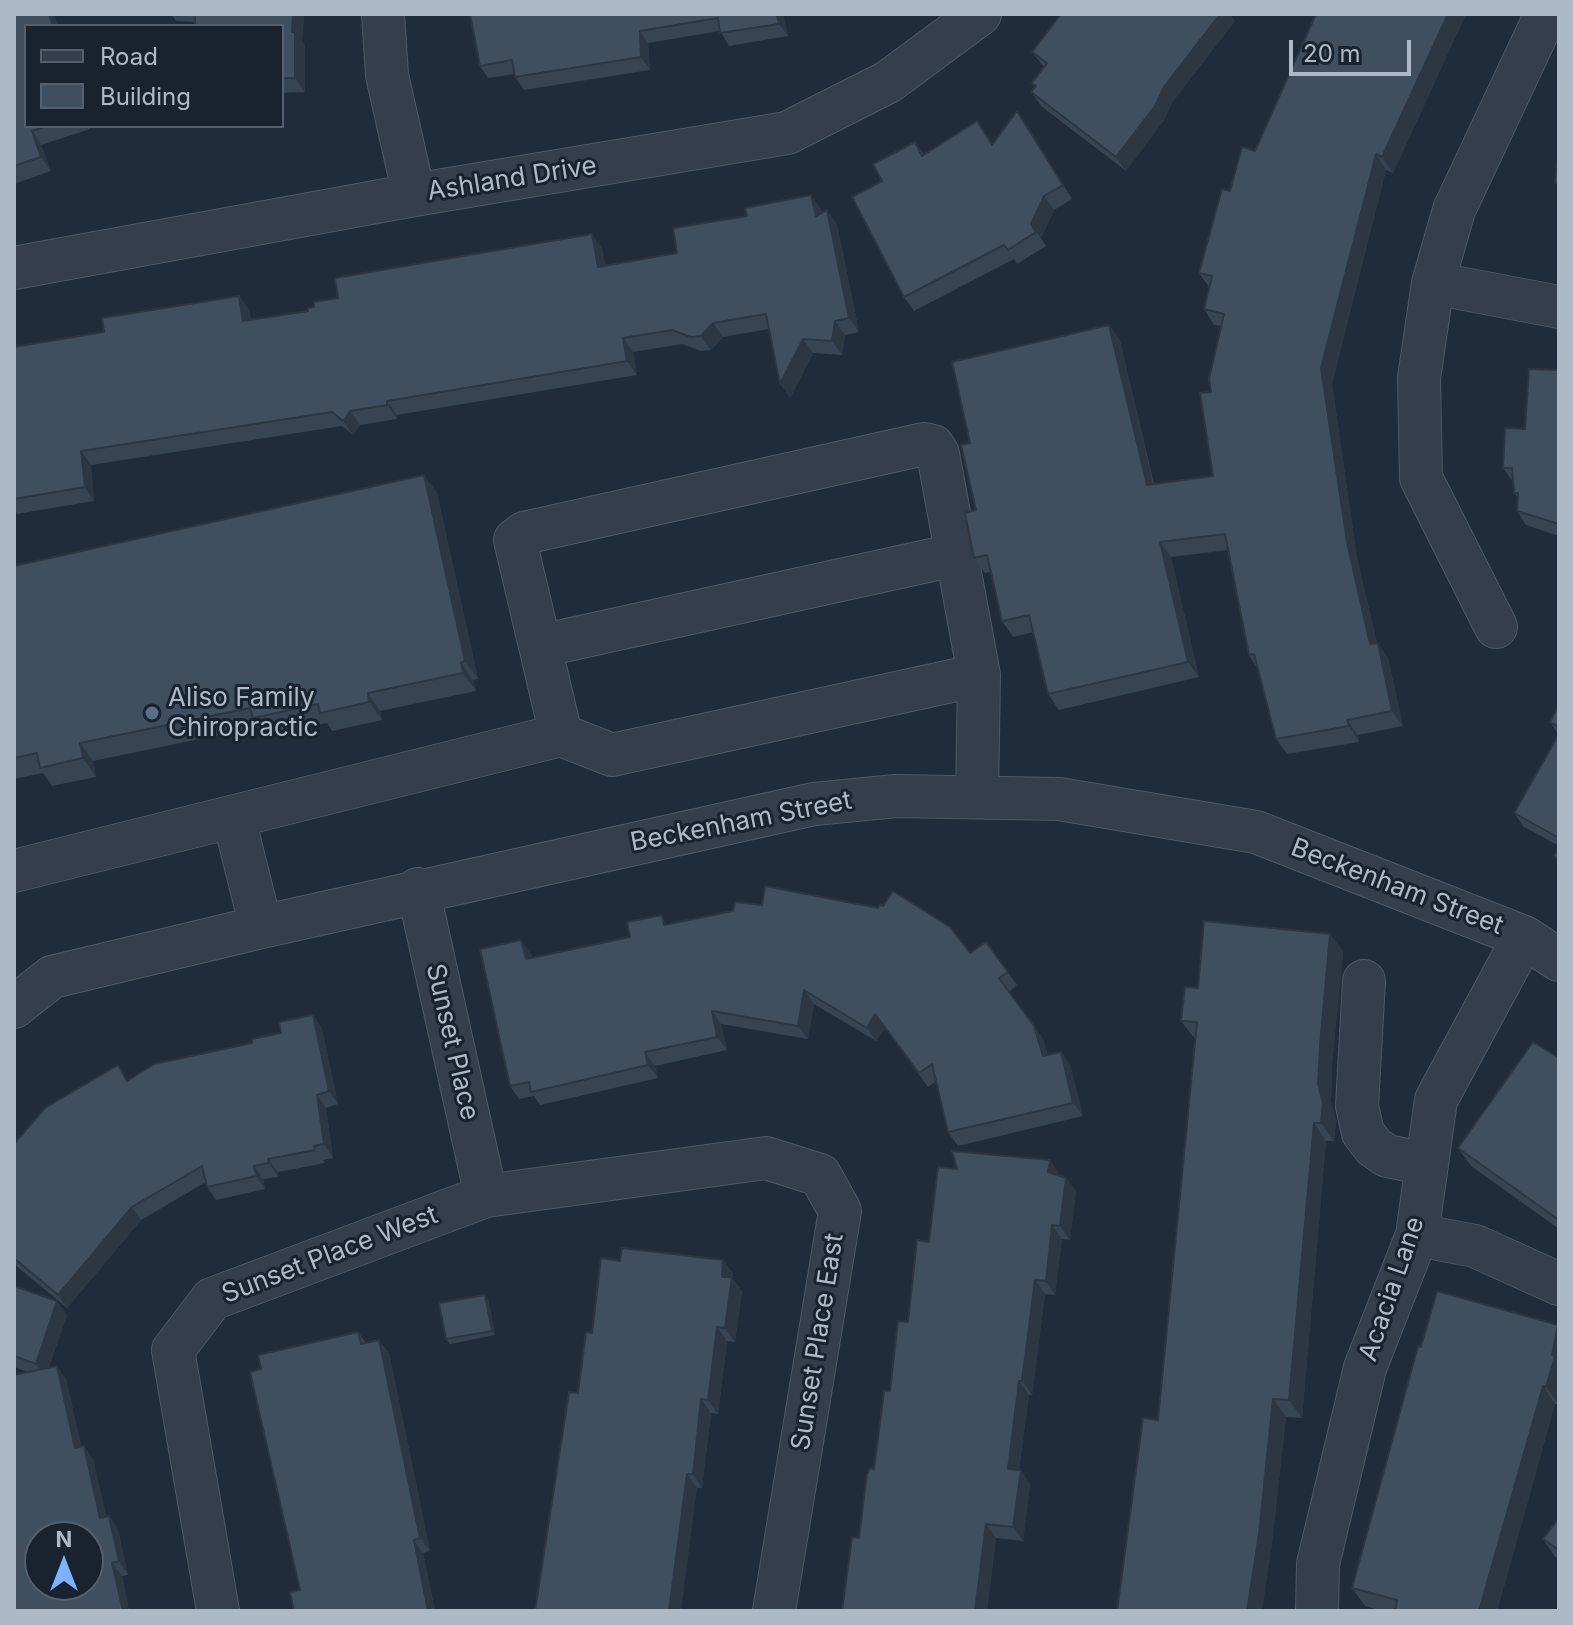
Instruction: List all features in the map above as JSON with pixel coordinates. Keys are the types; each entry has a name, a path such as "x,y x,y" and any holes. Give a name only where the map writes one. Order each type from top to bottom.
{"street":[{"path":"383,14 387,75 414,195"},
{"name":"Ashland Drive","path":"14,268 414,195 787,133 888,82 980,14"},
{"path":"1496,627 1421,478 1419,378 1433,283 1454,210 1546,14"},
{"path":"1433,283 1559,307"},
{"path":"561,735 515,540 524,533 924,444 933,446 938,454 959,554 979,675 977,796"},
{"path":"540,646 959,554"},
{"path":"14,871 234,819 561,735 612,755 979,675"},
{"name":"Beckenham Street","path":"14,1007 52,977 418,889 814,804 896,796 1059,799 1256,832 1524,937 1559,960"},
{"path":"234,819 261,927"},
{"name":"Sunset Place","path":"418,889 486,1196"},
{"name":"Acacia Lane","path":"1317,1611 1318,1564 1365,1368 1417,1235 1436,1100 1524,937"},
{"path":"1364,981 1357,1106 1363,1133 1374,1147 1387,1156 1427,1164"},
{"name":"Sunset Place East","path":"486,1196 766,1158 820,1175 840,1211 774,1611"},
{"name":"Sunset Place West","path":"218,1611 173,1350 212,1299 486,1196"},
{"path":"1417,1235 1475,1246 1559,1284"}],"building":[{"path":"14,14 49,14 52,24 24,24 24,128 41,128 32,131 41,157 14,166"},
{"path":"195,14 293,14 295,78 284,78 284,24 195,24"},
{"path":"470,14 777,14 779,24 720,33 718,18 640,31 641,57 515,77 512,60 480,66"},
{"path":"1061,14 1220,14 1116,157 1031,92 1036,86 1032,83 1047,63 1032,52"},
{"path":"1316,14 1448,14 1382,157 1376,154 1321,368 1347,542 1370,644 1378,643 1392,711 1347,720 1349,726 1276,739 1254,654 1249,655 1225,534 1160,542 1188,662 1048,694 1029,615 1002,621 987,555 974,558 965,513 976,510 961,445 970,443 952,362 1109,325 1147,485 1213,476 1200,393 1211,392 1209,379 1224,314 1204,309 1212,276 1199,273 1222,189 1230,191 1242,147 1255,151"},
{"path":"1017,111 1063,185 1044,196 1031,224 1036,232 1008,250 1004,245 904,297 852,197 882,181 873,164 915,142 922,156 977,121 992,145"},
{"path":"1559,147 1559,184 1555,183"},
{"path":"811,195 816,216 827,210 849,318 835,321 832,341 803,339 780,384 766,314 713,323 701,336 691,337 672,330 623,338 627,361 387,401 387,405 350,411 343,421 332,412 81,451 85,487 14,499 14,347 104,332 102,318 239,296 243,321 308,311 308,308 314,307 314,302 338,298 335,278 592,234 598,267 677,253 673,228 747,216 745,208"},
{"path":"1529,369 1559,370 1559,524 1517,511 1518,493 1514,493 1512,468 1503,468 1505,428 1525,429"},
{"path":"424,475 465,661 461,662 463,673 368,693 369,702 320,713 318,704 253,718 250,708 80,743 83,758 40,768 37,753 14,758 14,566"},
{"path":"1559,705 1559,727 1550,722"},
{"path":"1559,734 1559,838 1514,813"},
{"path":"765,886 878,908 881,904 883,906 893,891 950,927 970,953 986,942 1008,972 999,978 1034,1026 1043,1056 1061,1052 1073,1103 948,1132 932,1064 919,1073 875,1014 867,1028 804,990 798,1026 712,1011 717,1037 645,1052 648,1065 531,1092 529,1082 510,1086 480,949 521,940 526,959 630,937 627,922 662,915 664,925 733,911 735,902 762,905"},
{"path":"1204,921 1330,934 1318,1084 1323,1103 1321,1123 1314,1123 1289,1400 1273,1399 1259,1534 1247,1611 1117,1611 1143,1418 1158,1420 1197,1022 1181,1021 1185,987 1198,988"},
{"path":"313,1015 329,1091 317,1095 324,1144 314,1146 315,1150 268,1159 269,1163 254,1166 256,1176 207,1187 202,1166 132,1207 58,1295 14,1258 14,1144 45,1108 118,1065 127,1081 154,1064 252,1043 252,1039 281,1033 279,1022"},
{"path":"1533,1042 1559,1058 1559,1220 1458,1148"},
{"path":"952,1151 1050,1160 1048,1172 1066,1178 1060,1226 1052,1225 1046,1281 1035,1280 1022,1381 1019,1381 1008,1469 1021,1470 1013,1527 986,1524 975,1611 842,1611 852,1537 859,1538 867,1474 870,1468 874,1469 884,1391 890,1391 898,1321 908,1322 917,1240 929,1242 938,1167 957,1169"},
{"path":"622,1248 723,1260 722,1277 732,1277 725,1328 717,1327 708,1400 701,1399 693,1474 687,1474 669,1611 535,1611 569,1392 578,1393 586,1332 592,1333 601,1258 620,1261"},
{"path":"14,1286 57,1301 36,1364 14,1356"},
{"path":"1437,1291 1558,1325 1552,1355 1555,1356 1546,1387 1543,1386 1479,1611 1395,1611 1397,1600 1352,1588 1418,1346 1421,1347"},
{"path":"485,1295 492,1331 446,1339 439,1303"},
{"path":"358,1332 361,1344 379,1340 420,1538 414,1540 428,1611 294,1611 290,1592 300,1590 250,1372 261,1369 258,1355"},
{"path":"57,1366 75,1448 84,1446 100,1518 109,1516 119,1561 112,1563 123,1611 14,1611 14,1375"},
{"path":"1559,1518 1559,1550 1543,1539"}],"place":[{"name":"Aliso Family Chiropractic","path":"152,713"}]}
